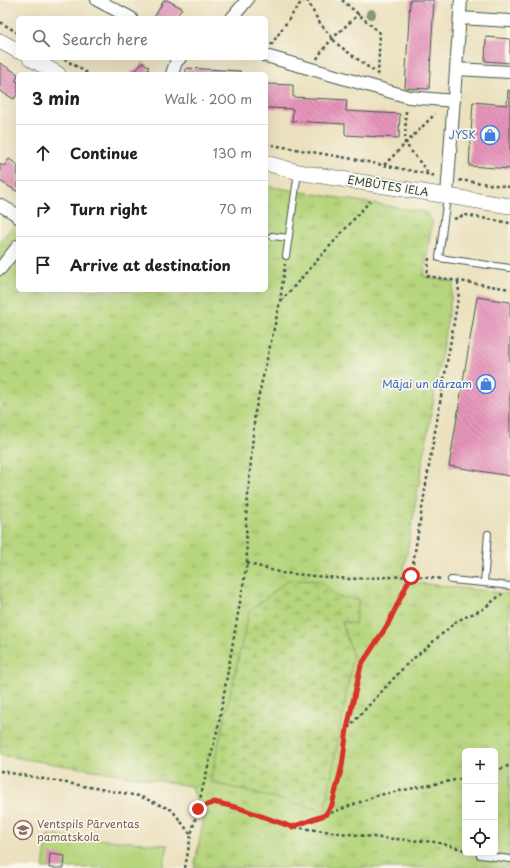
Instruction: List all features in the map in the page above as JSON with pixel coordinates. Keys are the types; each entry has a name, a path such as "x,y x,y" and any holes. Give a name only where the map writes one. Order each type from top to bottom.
{"street":[{"path":"97,0 127,16"},
{"path":"234,16 247,0"},
{"path":"447,195 461,0"},
{"path":"460,18 510,21"},
{"path":"0,41 16,50"},
{"path":"268,51 311,69 410,97 454,101"},
{"path":"34,60 54,72"},
{"path":"173,72 178,60"},
{"path":"456,70 510,72"},
{"name":"EMBŪTES IELA","path":"268,164 298,172 510,206"},
{"path":"0,205 16,214"},
{"path":"0,269 16,249"}],"lane":[{"path":"286,256 298,172"},
{"path":"447,195 439,258 510,268"},
{"path":"272,236 289,238"},
{"path":"484,583 488,534"},
{"path":"451,580 510,586"},
{"path":"488,856 510,859"}],"path":[{"path":"268,51 298,6 304,0"},
{"path":"308,0 319,22 337,44 384,79"},
{"path":"342,0 380,33 378,74"},
{"path":"311,69 321,52 333,38 359,14"},
{"path":"0,22 16,32"},
{"path":"65,60 86,72"},
{"path":"406,111 405,143 429,174"},
{"path":"384,165 435,114"},
{"path":"268,144 448,178 510,187"},
{"path":"280,302 370,201"},
{"path":"443,220 451,221 465,215 510,222"},
{"path":"185,868 191,835 218,726 246,563 246,519 255,412 280,302 286,256"},
{"path":"325,815 332,805 342,766 347,729 361,665 388,624 411,576 459,293 458,281"},
{"path":"246,563 282,573 349,580 411,576 451,580"},
{"path":"347,729 412,660 457,621 482,609 504,592"},
{"path":"498,771 510,765"},
{"path":"0,771 139,796 172,810 191,835"},
{"path":"292,827 378,795 462,779"},
{"path":"198,809 214,802 239,808 292,827 381,838 436,842 462,849"}],"green space":[{"path":"268,186 425,212 429,215 432,222 424,276 454,282 402,581 510,594 510,868 194,868 204,817 191,786 0,755 0,241 16,223 16,292 268,292","holes":["320,581 337,597 342,622 353,657"]},
{"path":"288,580 320,581 337,597 359,599 355,624 342,622 353,657 325,811 210,782 249,612"},
{"path":"48,835 168,845 163,868 43,868"}],"building":[{"path":"164,0 167,0 182,8 177,16 155,16"},
{"path":"410,0 434,0 429,89 405,88"},
{"path":"486,37 510,39 510,63 485,61"},
{"path":"143,62 149,67 147,69 149,70 148,72 132,72 134,70 135,71"},
{"path":"0,63 16,73 16,96 14,99 0,91"},
{"path":"186,68 240,71 240,72 186,72"},
{"path":"268,84 293,85 293,97 347,100 346,111 400,114 399,138 345,135 345,124 292,121 293,109 268,108"},
{"name":"JYSK","path":"508,90 510,91 510,169 469,166 473,102 507,105"},
{"path":"9,159 16,164 16,191 0,181 0,164 4,166"},
{"name":"Mājai un dārzam","path":"477,297 510,302 510,476 449,466"},
{"path":"50,854 65,856 64,868 49,868"}],"place":[{"name":"JYSK","path":"490,135"},
{"name":"Mājai un dārzam","path":"486,384"},
{"name":"Ventspils Pārventas pamatskola","path":"23,830"}],"route":[{"path":"198,809 214,802 239,808 292,827 325,815 332,805 342,766 347,729 361,665 388,624 411,576"}]}
